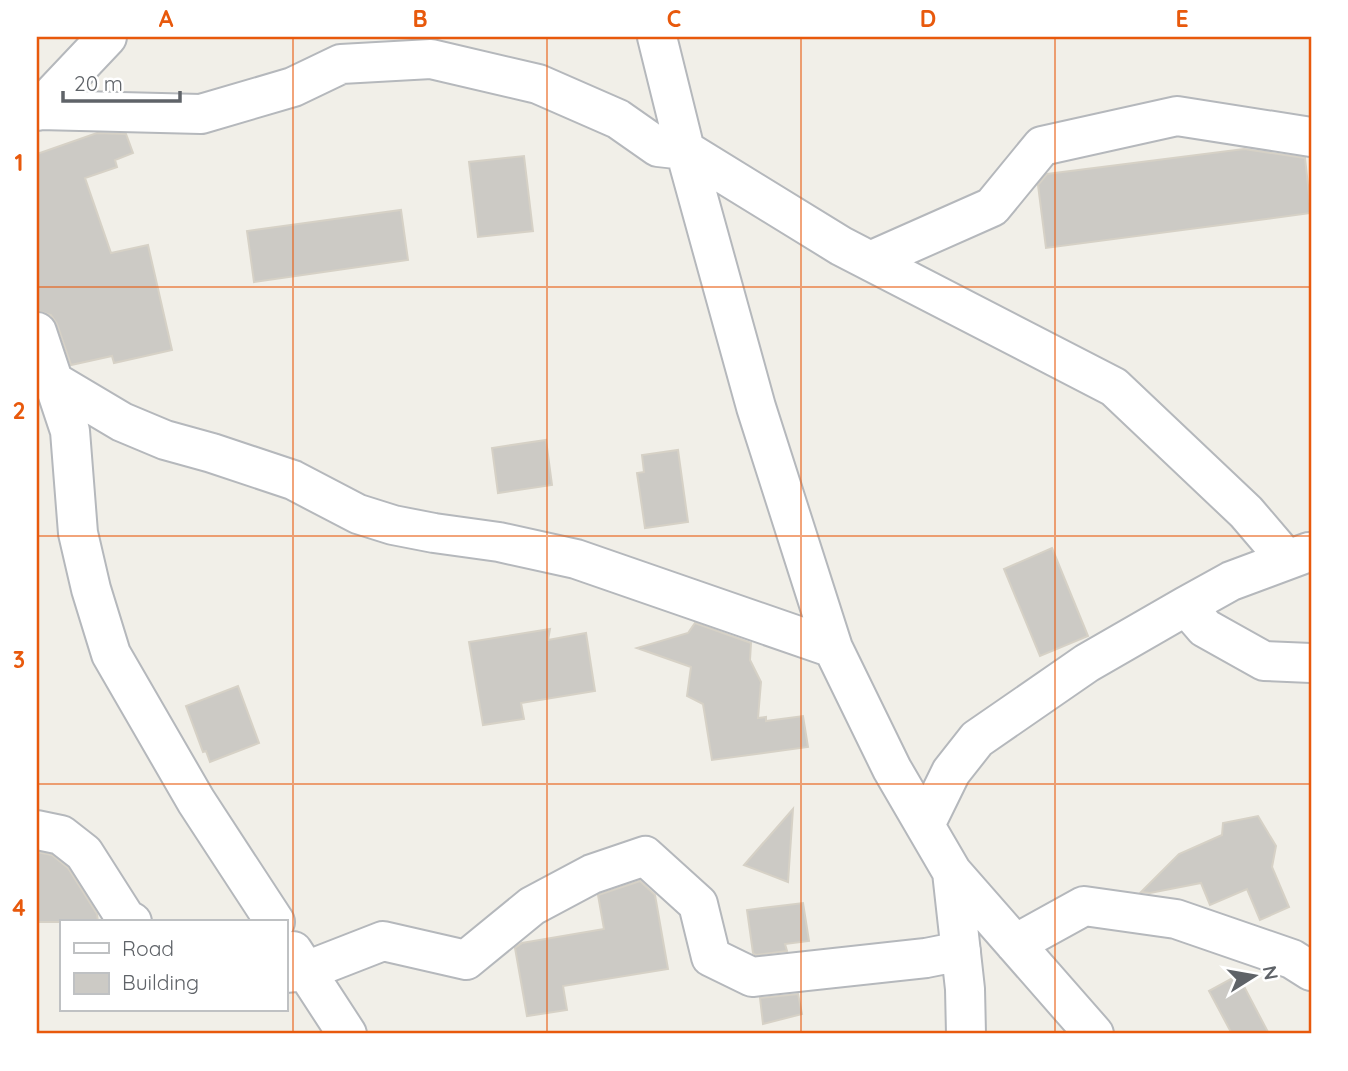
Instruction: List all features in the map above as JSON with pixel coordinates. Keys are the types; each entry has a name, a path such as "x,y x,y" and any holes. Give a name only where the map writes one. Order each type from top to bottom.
{"street":[{"path":"38,110 107,37"},
{"path":"657,37 685,150 756,407 833,648 892,769 952,872 1094,1034"},
{"path":"38,110 201,114 293,87 341,64 431,59 538,84 618,118 658,147 685,150 841,246 1114,387 1246,512 1299,556"},
{"path":"870,261 992,207 1042,146 1177,116 1311,137"},
{"path":"37,332 70,431 78,533 90,589 111,654 197,801 274,920"},
{"path":"53,380 122,422 165,440 293,480 358,514 393,525 499,542 576,559 833,648"},
{"path":"925,825 951,772 977,739 1087,663 1186,606 1231,581 1299,556"},
{"path":"1186,606 1205,628 1264,661 1311,663"},
{"path":"37,831 61,835 84,853 128,920"},
{"path":"296,972 383,941 466,960 532,906 592,874 645,856 698,904 711,957 752,977 926,958 961,951"},
{"path":"952,872 965,989 966,1034"},
{"path":"1015,944 1084,906 1176,919 1292,959 1311,971"},
{"path":"287,945 296,972 347,1034"}],"building":[{"path":"97,133 126,134 133,153 115,160 117,167 85,178 111,253 148,245 172,350 114,363 112,356 71,365 57,324 51,315 38,311 37,154"},
{"path":"1244,149 1305,158 1311,213 1046,248 1038,185 1047,174"},
{"path":"524,156 533,231 478,237 469,162"},
{"path":"401,210 408,260 254,282 247,231"},
{"path":"546,440 552,485 498,493 492,448"},
{"path":"678,450 688,522 645,528 637,473 644,472 642,455"},
{"path":"1052,548 1088,636 1040,656 1004,569"},
{"path":"695,623 751,643 750,660 761,682 758,718 766,717 766,721 803,716 808,747 712,760 703,704 687,696 691,667 637,648 688,633"},
{"path":"550,629 548,640 586,633 595,691 521,703 524,719 483,725 469,642"},
{"path":"238,686 259,743 210,762 206,751 203,752 186,706"},
{"path":"793,809 788,882 744,865"},
{"path":"1258,816 1276,846 1272,867 1289,907 1260,920 1247,889 1210,905 1201,883 1150,893 1141,892 1179,854 1222,835 1223,823"},
{"path":"37,852 52,855 68,868 97,914 98,920 37,922"},
{"path":"640,881 655,895 668,969 563,986 567,1010 527,1016 515,948 522,943 604,929 598,895"},
{"path":"803,903 809,941 785,944 787,951 756,955 753,953 747,910"},
{"path":"1238,975 1269,1034 1232,1034 1209,991"},
{"path":"798,994 802,1014 763,1024 760,998"}]}
